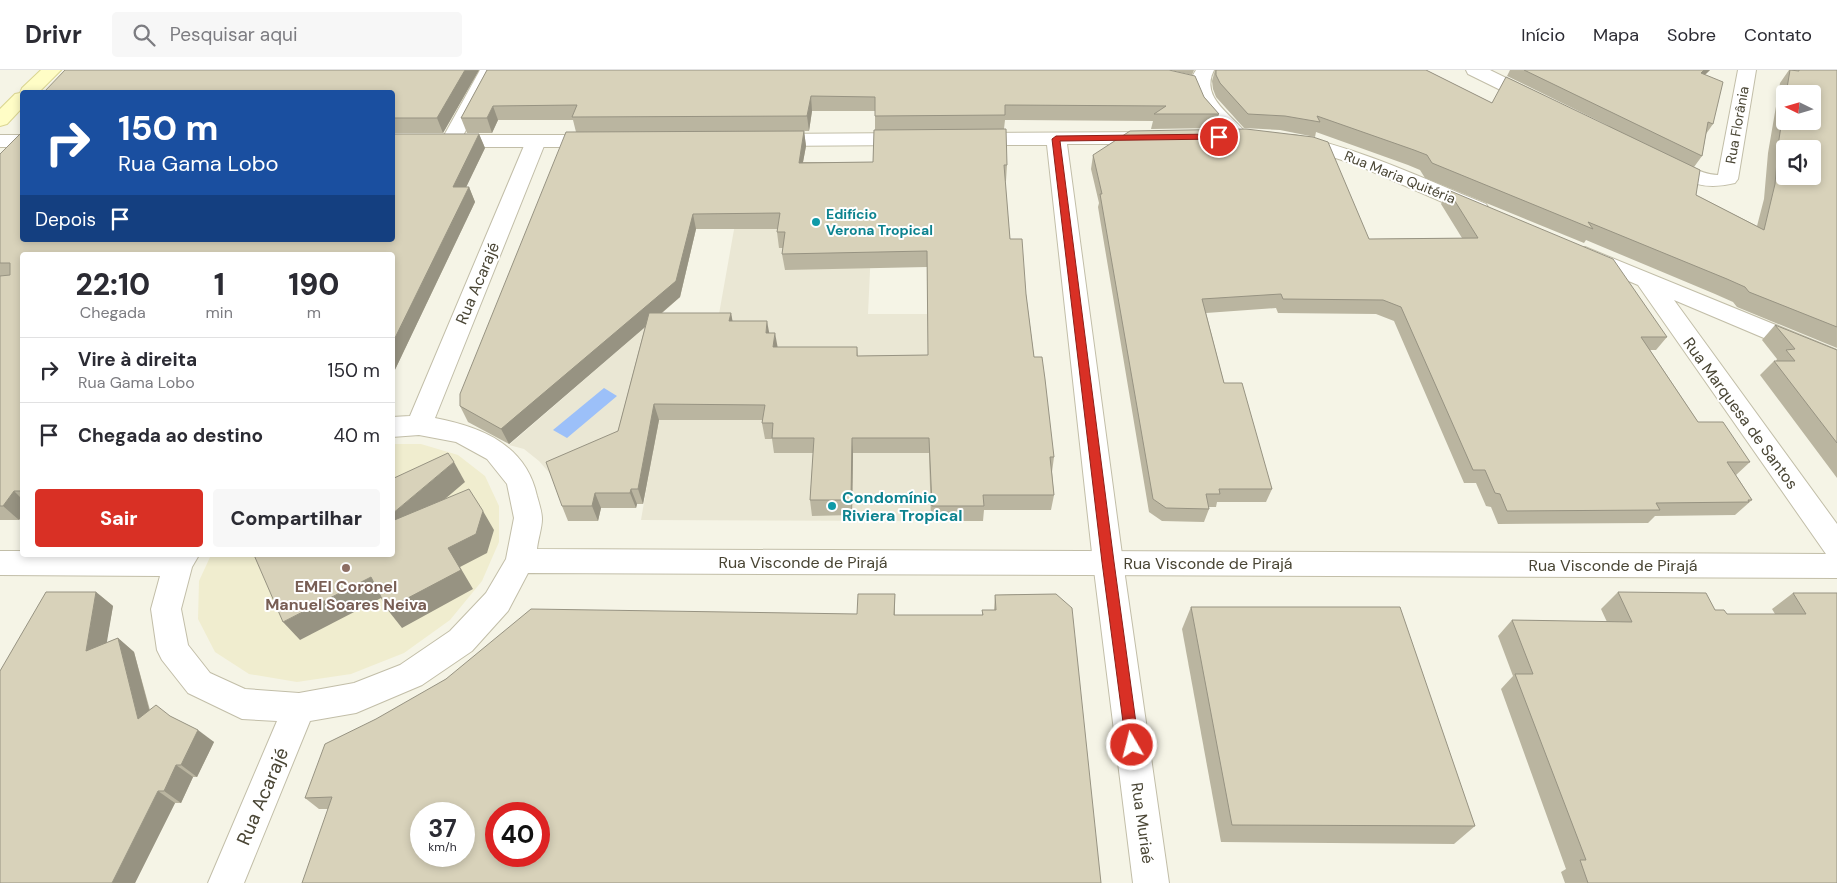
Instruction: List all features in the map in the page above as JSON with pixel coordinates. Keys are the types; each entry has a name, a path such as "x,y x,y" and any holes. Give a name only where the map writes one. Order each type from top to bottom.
{"main road":[{"path":"31,90 52,70"},
{"path":"0,120 20,100"}],"street":[{"path":"451,141 490,70"},
{"path":"1475,70 1556,109"},
{"name":"Rua Florânia","path":"1645,153 1706,182 1719,182 1728,179 1747,70"},
{"path":"1196,78 1214,113 1255,137"},
{"path":"946,139 1178,137"},
{"name":"Rua Maria Quitéria","path":"1208,137 1255,137 1314,144 1355,158 1500,219"},
{"path":"746,140 926,139"},
{"name":"Rua Muriaé","path":"1056,139 1108,562 1151,883"},
{"path":"0,141 20,141"},
{"path":"395,141 616,141"},
{"name":"Rua Acarajé","path":"419,425 536,141"},
{"path":"1564,245 1837,360"},
{"name":"Rua Marquesa de Santos","path":"1646,279 1837,546"},
{"path":"0,562 181,560 166,609 173,650 199,683 242,704 299,708 356,698 411,675 461,641 497,602 520,561 528,518 520,481 497,452 462,433 419,425 395,427"},
{"name":"Rua Visconde de Pirajá","path":"520,561 1837,566"},
{"name":"Rua Acarajé","path":"226,883 299,708"}],"shaded area":[{"path":"746,162 875,162 868,314 927,314 931,521 641,520 656,432 553,477 539,461 524,449 509,445 660,314 719,314"},
{"name":"EMEI Coronel Manuel Soares Neiva","path":"395,444 421,444 458,455 485,476 499,506 499,542 482,581 450,620 404,653 351,674 297,682 249,674 215,652 198,619 199,581 210,557 395,557"}],"water":[{"path":"604,388 617,396 567,438 553,430"}],"building":[{"path":"65,70 465,70 437,118 395,118 395,90 46,90"},
{"path":"487,70 1169,70 1195,76 1204,97 1219,114 1154,114 1166,106 1005,105 1005,115 875,116 875,97 811,96 807,116 572,117 577,105 493,106 487,118 461,118"},
{"path":"1216,70 1426,70 1492,103 1506,77 1700,170 1696,195 1764,230 1776,173 1776,185 1821,185 1821,140 1779,140 1780,130 1821,130 1821,85 1788,85 1790,70 1837,70 1837,327 1749,292 1745,287 1727,279 1588,222 1593,229 1432,163 1427,155 1414,150 1317,116 1320,122 1285,116 1248,114 1220,83"},
{"path":"1524,70 1704,70 1701,73 1723,82 1713,124 1708,122 1702,156"},
{"path":"1006,129 1007,165 1004,165 1010,239 1022,239 1026,294 1034,357 1042,357 1045,379 1054,457 1050,457 1054,495 983,495 984,506 932,506 929,438 852,438 851,500 810,500 814,438 772,438 773,423 762,423 765,405 654,404 638,489 631,489 630,493 595,493 592,506 562,506 546,462 618,431 649,313 731,313 729,321 767,321 766,333 775,333 773,347 857,347 857,356 928,355 927,251 782,254 785,232 777,232 780,213 693,214 676,281 501,429 460,406 460,394 566,132 804,131 799,163 873,162 874,130"},
{"path":"1246,129 1313,137 1328,142 1369,239 1478,238 1448,190 1613,259 1667,337 1641,337 1698,422 1723,422 1750,462 1727,462 1752,500 1748,500 1749,502 1656,503 1660,510 1507,511 1500,494 1495,493 1485,470 1473,470 1401,307 1383,300 1283,299 1281,294 1202,299 1224,383 1242,383 1272,489 1219,489 1220,494 1206,494 1209,509 1166,508 1153,499 1100,194 1102,194 1093,155 1130,131"},
{"path":"20,134 20,242 395,242 395,134 479,134 453,187 469,187 395,338 395,252 20,252 20,491 14,491 3,506 0,506 0,276 10,275 10,263 0,263 0,154"},
{"path":"1775,325 1837,350 1837,443 1774,361 1795,361 1786,350 1795,349"},
{"path":"448,453 454,462 395,511 395,478"},
{"path":"469,489 483,511 476,534 448,548 461,570 387,609 371,577 283,622 255,557 395,557 395,520"},
{"path":"46,592 96,592 86,651 118,638 138,719 156,705 170,716 198,730 181,765 176,765 164,791 158,791 112,883 0,883 0,671"},
{"path":"1618,592 1706,593 1715,610 1724,610 1727,614 1806,614 1793,593 1837,593 1837,883 1588,883 1580,860 1586,860 1515,674 1533,674 1512,620 1632,622"},
{"path":"858,594 895,594 894,615 983,615 982,610 996,610 995,595 1056,594 1072,608 1101,883 302,883 332,797 305,798 325,744 376,719 446,679 531,609 857,614"},
{"path":"1191,607 1400,607 1475,826 1232,825"}],"place":[{"name":"Edifício Verona Tropical","path":"816,222"},
{"name":"Condomínio Riviera Tropical","path":"832,506"},
{"name":"EMEI Coronel Manuel Soares Neiva","path":"346,568"}],"route":[{"path":"1132,745 1056,139 1219,137"}]}
